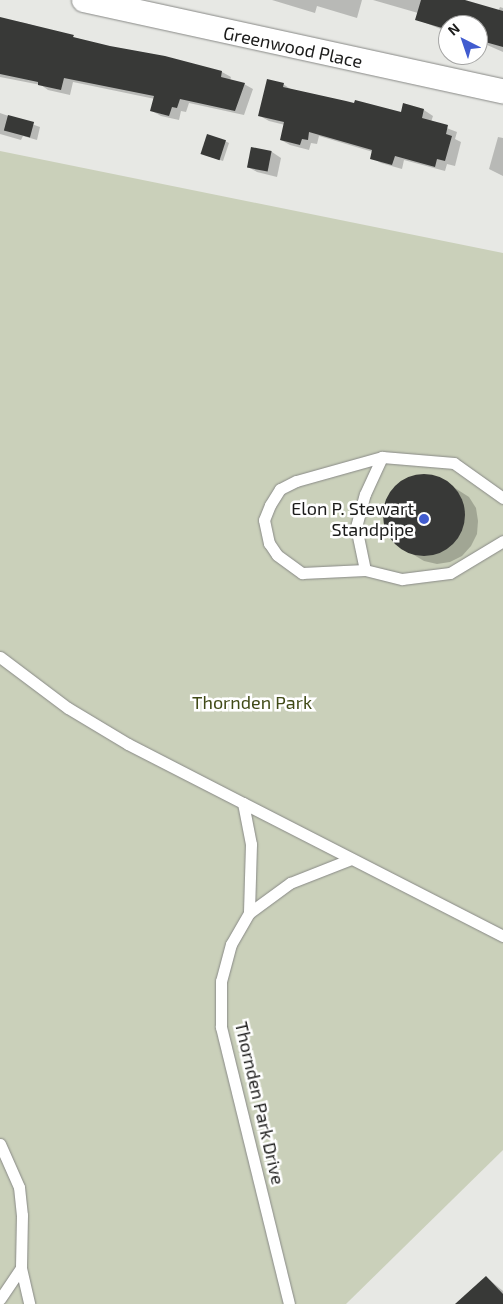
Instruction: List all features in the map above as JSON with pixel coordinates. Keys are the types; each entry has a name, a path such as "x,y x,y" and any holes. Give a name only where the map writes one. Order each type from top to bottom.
{"street":[{"name":"Greenwood Place","path":"88,0 503,91"}],"lane":[{"path":"503,498 454,463 382,457 296,480 280,490 270,505 264,520 268,543 276,555 302,573 365,570 402,579 450,573 503,541"},
{"path":"365,570 356,527 365,494 382,457"},
{"path":"0,658 68,708 128,744 503,936"},
{"name":"Thornden Park Drive","path":"243,804 251,844 248,913"},
{"name":"Thornden Park Drive","path":"289,1304 221,1027 221,981 231,944 248,913 290,883 351,859"},
{"path":"0,1144 19,1188 22,1216 21,1268 29,1304"},
{"path":"0,1299 21,1268"}],"green space":[{"name":"Thornden Park","path":"0,151 503,253 503,1150 346,1304 0,1304"}],"building":[{"path":"421,0 465,0 503,11 503,47 488,43 488,15 438,15 438,27 415,20"},
{"path":"0,17 110,46 165,56 222,71 221,77 245,83 235,111 180,99 177,108 172,107 169,116 150,111 154,96 64,78 61,90 38,85 38,82 0,74"},
{"path":"267,79 284,83 283,87 354,103 355,100 401,112 403,103 424,109 422,118 448,125 446,134 452,136 445,161 437,159 435,167 395,156 392,165 370,159 372,150 309,132 308,140 302,139 300,145 280,140 284,122 258,116"},
{"path":"8,115 34,122 30,137 4,130"},
{"path":"207,134 226,140 220,160 201,154"},
{"path":"251,147 272,151 268,172 247,168"},
{"name":"Elon P. Stewart Standpipe","path":"424,474 440,477 453,486 462,499 465,515 462,531 453,544 440,553 424,556 408,553 395,544 386,531 383,515 386,499 395,486 408,477"},
{"path":"486,1276 503,1294 503,1304 455,1304"}],"place":[{"name":"Elon P. Stewart Standpipe","path":"424,519"}]}
